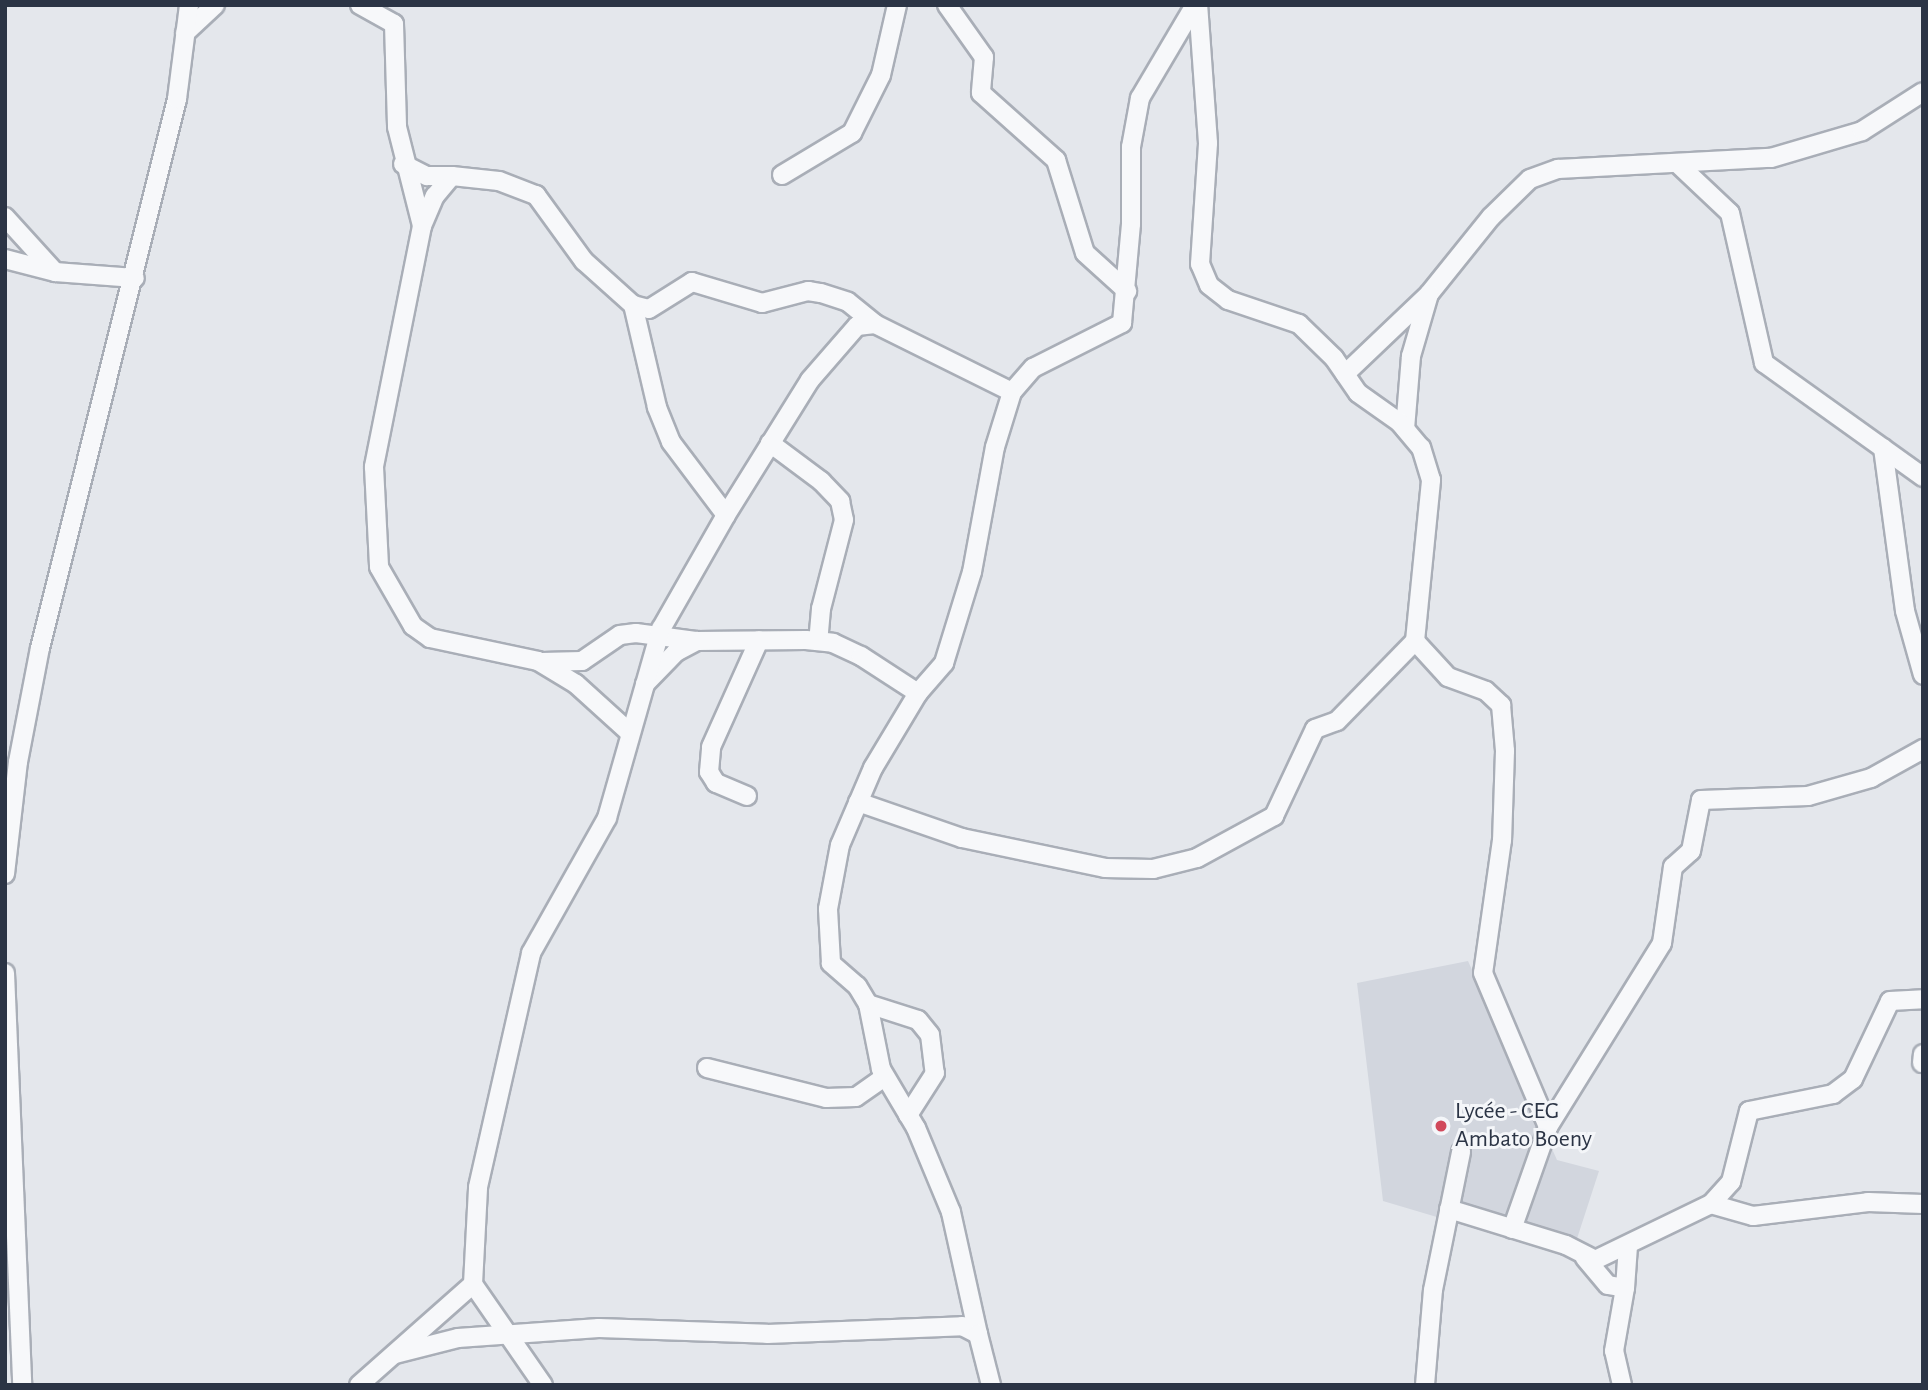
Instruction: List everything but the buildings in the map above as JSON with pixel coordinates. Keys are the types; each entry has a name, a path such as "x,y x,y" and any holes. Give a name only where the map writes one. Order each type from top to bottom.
{"street":[{"path":"5,874 18,762 40,648 135,278 177,99 188,5"},
{"path":"185,33 215,5"},
{"path":"782,175 852,133 881,75 897,5"},
{"path":"947,5 984,57 981,93 1056,160 1085,253 1127,290"},
{"path":"991,1385 951,1212 908,1115 885,1077 868,1004 857,986 831,963 827,939 840,845 858,802 918,694 944,663 972,572 995,447 1012,392 1032,368 1122,323 1127,290 1130,147 1140,98 1196,5"},
{"path":"858,802 962,838 1052,860 1105,868 1153,869 1197,858 1275,816 1315,729 1337,721 1415,641 1431,480 1421,448 1405,429 1358,393 1345,374 1299,324 1228,300 1209,285 1200,264 1208,143 1196,5"},
{"path":"359,6 394,24 397,127 403,164 422,226"},
{"path":"1345,374 1429,294 1491,217 1530,179 1558,169 1771,158 1862,131 1923,92"},
{"path":"403,164 427,176 499,181 536,195 584,261 633,305 649,309 692,282 762,303 808,291 821,293 848,302 876,324 1012,392"},
{"path":"1678,164 1730,213 1764,363 1923,477"},
{"path":"452,176 435,196 422,226 374,467 380,566 412,626 430,638 538,662 582,662 620,635 659,635 697,641 818,641 862,656 918,694"},
{"path":"5,217 55,272"},
{"path":"5,260 55,272 135,278"},
{"path":"1405,429 1411,356 1429,294"},
{"path":"633,305 657,407 671,442 726,515"},
{"path":"543,1385 474,1284 478,1186 531,953 607,818 659,635 726,515 810,380 857,326 876,324"},
{"path":"770,443 821,481 840,501 844,520 826,584 818,641"},
{"path":"1884,448 1905,611 1923,675"},
{"path":"747,796 716,783 709,772 711,747 759,640"},
{"path":"643,687 676,652 697,641"},
{"path":"1415,641 1448,677 1486,691 1501,705 1505,751 1502,840 1483,973 1548,1127"},
{"path":"538,662 576,684 630,733"},
{"path":"1512,1229 1548,1127 1662,943 1673,867 1691,851 1701,800 1808,796 1871,778 1923,749"},
{"path":"5,973 22,1385"},
{"path":"1585,1258 1595,1260 1628,1246 1711,1203 1731,1182 1749,1111 1833,1094 1853,1079 1890,1001 1923,999"},
{"path":"868,1004 918,1020 930,1035 934,1073 908,1115"},
{"path":"707,1068 826,1098 856,1097 885,1077"},
{"path":"1425,1385 1433,1290 1461,1152"},
{"path":"1711,1203 1753,1216 1868,1202 1923,1204"},
{"path":"1449,1209 1566,1245 1585,1258 1608,1285 1625,1288"},
{"path":"1622,1385 1614,1351 1625,1288 1628,1246"},
{"path":"359,1385 474,1284"},
{"path":"392,1355 458,1339 599,1328 767,1334 962,1326 978,1334"}],"shaded area":[{"path":"1468,961 1557,1160 1599,1171 1571,1257 1383,1201 1357,983"}],"place":[{"name":"Lycée - CEG Ambato Boeny","path":"1441,1126"}]}
